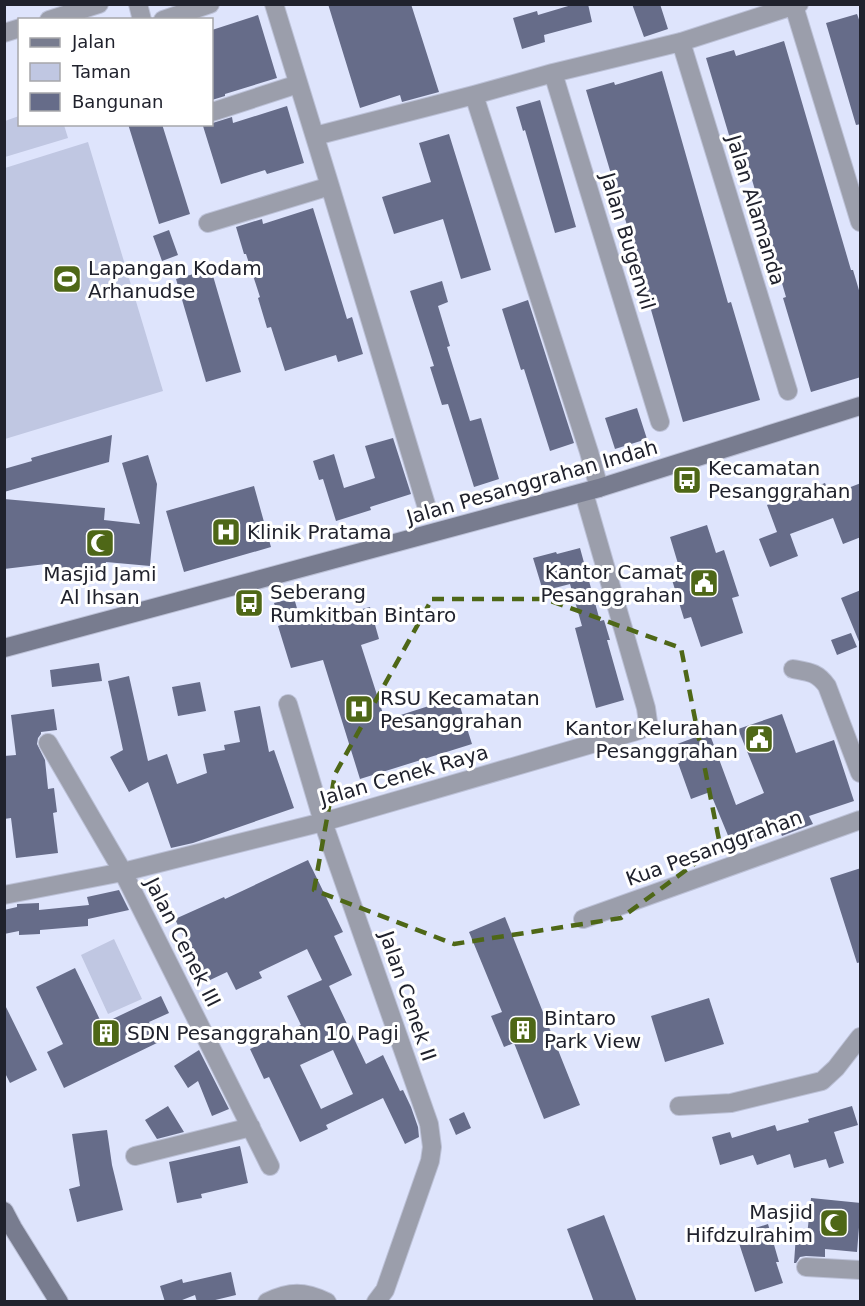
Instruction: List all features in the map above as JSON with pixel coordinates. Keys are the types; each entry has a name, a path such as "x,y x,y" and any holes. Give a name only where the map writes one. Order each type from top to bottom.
{"street":[{"path":"55,18 99,4"},
{"path":"169,18 210,4"},
{"path":"273,4 427,508"},
{"path":"315,136 553,73 681,42 796,5 861,222"},
{"name":"Jalan Alamanda","path":"681,42 788,391"},
{"name":"Jalan Bugenvil","path":"553,73 660,422"},
{"path":"213,112 298,84"},
{"path":"474,95 589,452 591,490"},
{"path":"208,223 330,186"},
{"name":"Jalan Pesanggrahan Indah","path":"4,648 591,490 861,406"},
{"name":"Jalan Cenek Raya","path":"4,895 123,872 323,822 640,730 648,722 646,708 591,490"},
{"path":"793,669 814,673 822,678 860,768"},
{"name":"Jalan Cenek II","path":"288,704 323,822 429,1124 432,1147 430,1161 385,1290 376,1302"},
{"name":"Jalan Cenek III","path":"48,743 123,872 270,1166"},
{"name":"Kua Pesanggrahan","path":"583,919 861,820"},
{"path":"679,1106 731,1103 822,1081 836,1068 861,1037"},
{"path":"135,1156 251,1127"},
{"path":"4,1211 9,1229 59,1302"},
{"path":"806,1267 861,1270"},
{"path":"272,1300 291,1293 313,1295 327,1302"}],"highlighted area":[{"path":"432,599 545,599 681,648 720,845 621,918 454,944 314,890 335,774"}],"green space":[{"path":"18,116 18,126 64,126 68,138 5,157 5,121"},
{"name":"Lapangan Kodam Arhanudse","path":"88,142 163,391 5,439 5,168"},
{"path":"114,939 142,999 108,1014 81,955"}],"building":[{"path":"328,4 411,4 439,92 402,102 400,95 360,108"},
{"path":"575,4 588,4 592,22 544,35 545,42 522,49 513,18 537,11 538,15"},
{"path":"632,4 660,4 668,29 644,37"},
{"path":"857,14 861,25 861,124 856,125 826,23"},
{"path":"258,15 277,78 213,100 213,30"},
{"path":"784,41 861,297 861,377 811,392 746,159 737,162 706,58 734,50 736,56"},
{"path":"662,71 728,303 731,302 760,400 683,422 586,90 614,82 615,85"},
{"path":"540,100 576,227 555,233 516,107"},
{"path":"287,106 304,163 267,174 265,170 221,184 203,126 213,126 213,123 232,117 233,123"},
{"path":"129,126 163,126 190,214 159,224"},
{"path":"449,134 491,270 461,279 443,219 394,234 382,197 431,182 419,143"},
{"path":"313,208 347,319 352,317 363,354 338,362 336,355 285,371 271,327 267,328 258,298 260,297 236,227 262,219 263,224"},
{"path":"169,230 178,255 162,261 153,236"},
{"path":"211,269 241,372 206,382 176,279"},
{"path":"442,281 448,302 438,306 450,346 447,347 470,421 481,418 499,479 474,487 448,404 442,405 430,367 434,366 410,291"},
{"path":"528,300 574,443 550,451 502,309"},
{"path":"637,408 647,439 615,449 605,418"},
{"path":"112,435 109,462 4,492 4,469 32,461 31,458"},
{"path":"393,438 411,494 336,521 323,479 319,480 313,461 334,454 344,488 375,478 365,446"},
{"path":"148,455 157,484 150,566 106,562 104,574 46,569 46,564 4,569 4,499 105,508 104,520 140,524 122,463"},
{"path":"825,483 830,495 861,483 861,537 843,544 833,518 790,534 798,556 770,567 759,539 777,532 767,505"},
{"name":"Klinik Pratama","path":"254,486 271,547 184,572 166,511"},
{"name":"Kantor Camat Pesanggrahan","path":"707,525 716,553 724,550 739,596 732,598 743,633 701,647 691,617 684,619 669,570 679,567 670,537"},
{"path":"580,548 600,621 604,620 610,640 607,640 624,700 596,708 575,628 582,626 570,584 543,591 533,558"},
{"path":"861,590 861,644 860,644 841,598"},
{"name":"RSU Kecamatan Pesanggrahan","path":"294,598 301,622 346,609 347,613 370,607 379,639 361,645 385,720 457,697 472,744 360,779 323,660 291,668 278,626 281,625 274,603"},
{"path":"851,633 857,647 837,655 831,640"},
{"path":"99,663 102,681 52,687 50,670"},
{"path":"129,676 148,761 167,754 177,784 207,773 203,754 225,750 224,745 240,742 234,711 260,706 269,752 274,750 294,808 193,843 171,848 148,782 129,792 110,757 123,750 108,681"},
{"path":"200,682 206,711 178,716 172,687"},
{"path":"54,709 57,730 41,732 37,744 45,760 48,789 54,788 57,812 53,813 58,853 16,858 11,818 4,819 4,756 16,755 11,715"},
{"path":"782,714 796,753 834,740 854,801 809,816 813,824 782,836 780,831 734,850 710,792 691,799 672,746 709,732 736,805 764,793 738,729"},
{"path":"308,860 343,932 334,936 352,975 329,986 366,1064 383,1055 400,1091 403,1090 411,1107 419,1137 405,1144 383,1098 326,1125 328,1129 300,1142 269,1077 264,1079 250,1049 301,1025 287,996 322,980 307,949 259,972 262,978 236,990 227,972 208,981 175,919 224,897 225,899","holes":["333,1050 353,1094 321,1109 300,1065"]},
{"path":"861,868 861,962 857,963 830,878"},
{"path":"119,890 129,910 88,919 88,926 40,930 40,934 19,935 19,931 4,934 4,910 17,907 17,904 39,903 39,910 89,905 87,897"},
{"name":"Bintaro Park View","path":"505,917 580,1105 544,1119 514,1043 504,1047 491,1016 502,1012 469,932"},
{"name":"SDN Pesanggrahan 10 Pagi","path":"75,968 102,1024 161,996 169,1013 149,1022 159,1042 64,1088 47,1052 63,1044 36,987"},
{"path":"709,998 724,1044 665,1062 651,1016"},
{"path":"4,1003 37,1070 10,1083 4,1071"},
{"path":"199,1050 229,1109 212,1116 198,1081 188,1088 174,1066"},
{"path":"168,1106 184,1132 157,1139 145,1120"},
{"path":"852,1106 858,1125 834,1132 844,1163 829,1168 826,1159 794,1168 790,1154 757,1165 753,1155 720,1165 712,1137 730,1132 732,1138 775,1125 777,1131"},
{"path":"464,1112 471,1128 456,1135 449,1119"},
{"path":"107,1130 112,1165 123,1210 77,1222 69,1189 80,1186 72,1134"},
{"path":"240,1146 248,1183 201,1194 202,1198 177,1203 169,1162"},
{"name":"Masjid Hifdzulrahim","path":"811,1198 861,1203 857,1252 825,1249 825,1257 800,1257 794,1263 796,1235 807,1236"},
{"path":"604,1215 637,1302 594,1302 567,1229"},
{"path":"768,1224 783,1283 755,1292 736,1234"},
{"path":"231,1272 236,1295 207,1302 197,1302 195,1295 177,1302 165,1302 160,1286 182,1279 183,1283"}],"place":[{"name":"Lapangan Kodam Arhanudse","path":"67,279"},
{"name":"Kecamatan Pesanggrahan","path":"687,480"},
{"name":"Klinik Pratama","path":"226,532"},
{"name":"Masjid Jami Al Ihsan","path":"100,543"},
{"name":"Kantor Camat Pesanggrahan","path":"704,583"},
{"name":"Seberang Rumkitban Bintaro","path":"249,603"},
{"name":"RSU Kecamatan Pesanggrahan","path":"359,709"},
{"name":"Kantor Kelurahan Pesanggrahan","path":"759,739"},
{"name":"Bintaro Park View","path":"523,1030"},
{"name":"SDN Pesanggrahan 10 Pagi","path":"106,1033"},
{"name":"Masjid Hifdzulrahim","path":"834,1223"}]}
